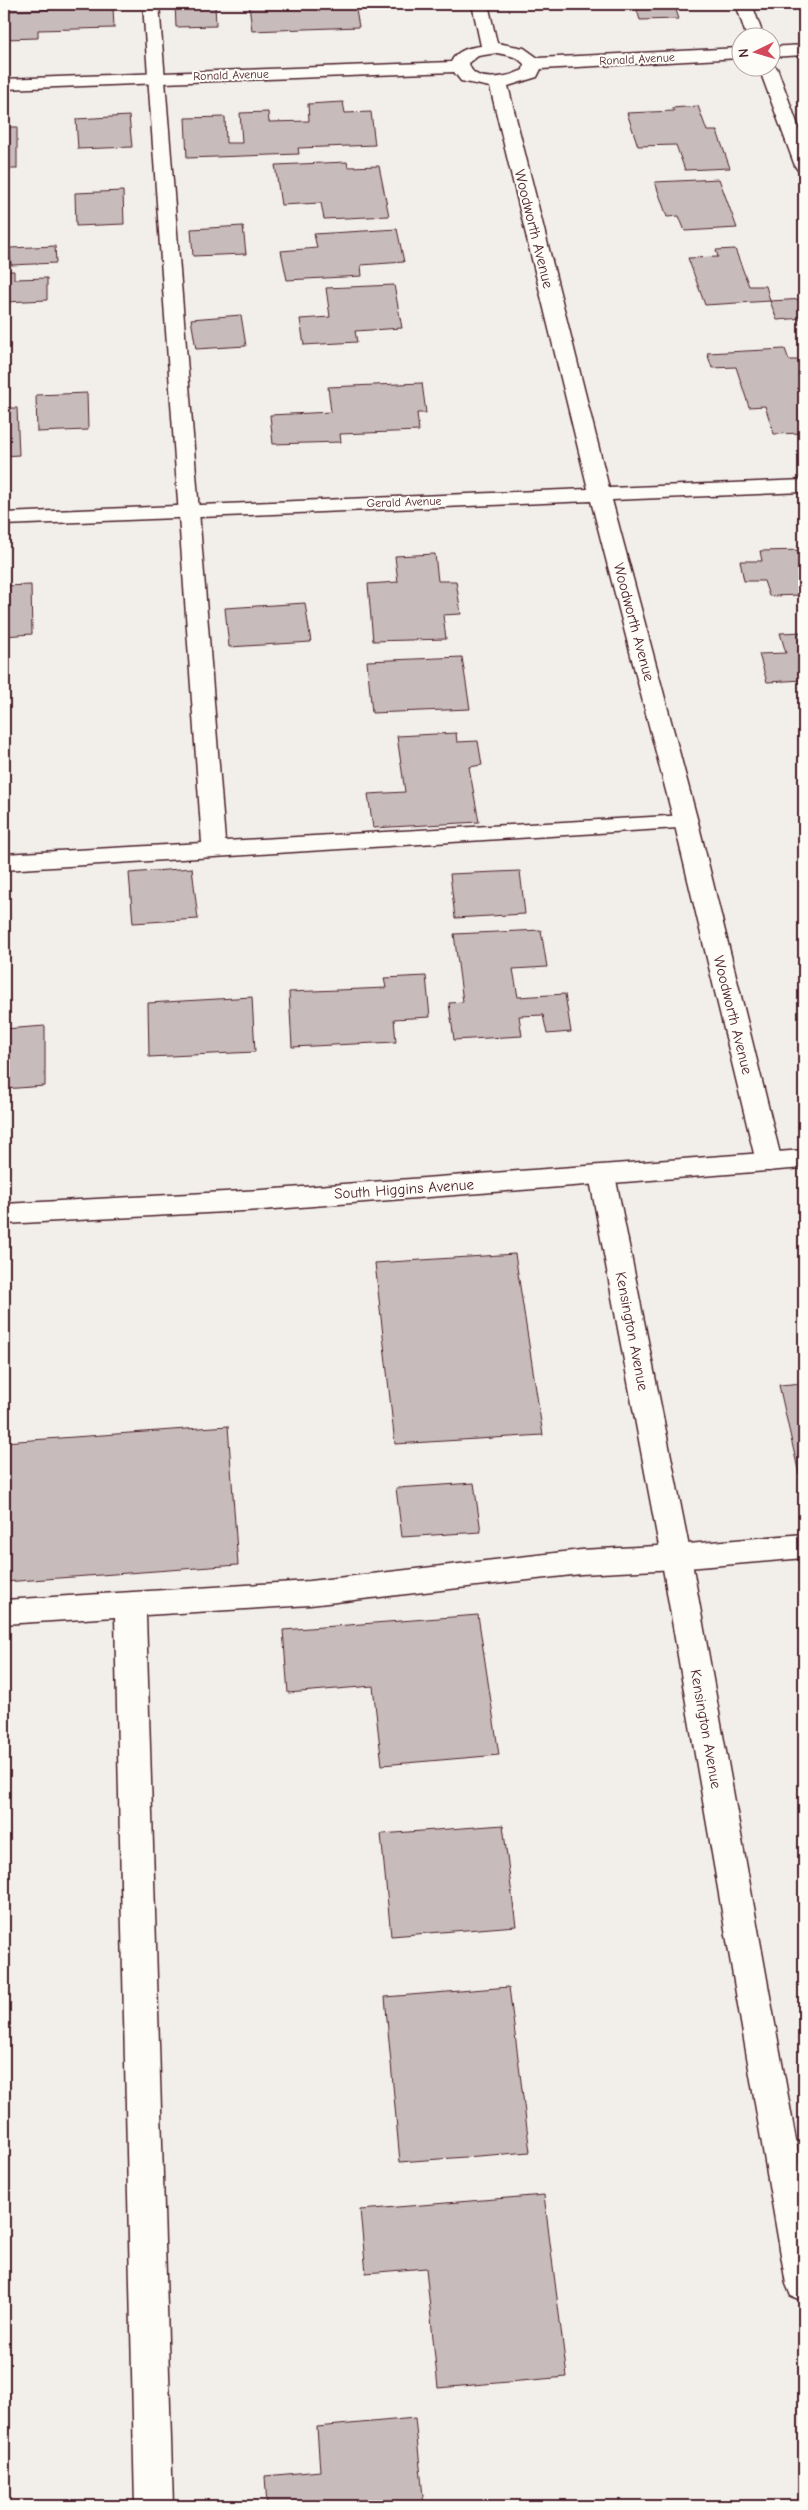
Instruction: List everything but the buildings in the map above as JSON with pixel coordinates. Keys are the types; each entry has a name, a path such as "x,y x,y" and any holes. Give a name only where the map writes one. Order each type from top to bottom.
{"street":[{"path":"151,4 214,849"},
{"path":"480,4 490,48"},
{"path":"744,4 752,28"},
{"path":"490,48 521,52 534,64 531,73 524,77 498,82 470,78 462,73 459,67 460,61 465,56 490,48"},
{"path":"780,51 804,50"},
{"name":"Ronald Avenue","path":"534,64 730,54"},
{"name":"Ronald Avenue","path":"4,84 459,67"},
{"path":"772,78 804,166"},
{"name":"Woodworth Avenue","path":"498,82 601,495 686,822 769,1162"},
{"name":"Gerald Avenue","path":"4,519 804,486"},
{"path":"4,862 686,822"},
{"name":"South Higgins Avenue","path":"4,1214 262,1200 804,1159"},
{"name":"Kensington Avenue","path":"602,1174 676,1557 804,2284"},
{"path":"4,1612 310,1593 581,1562 676,1557 804,1546"},
{"path":"130,1604 154,2506"}]}
